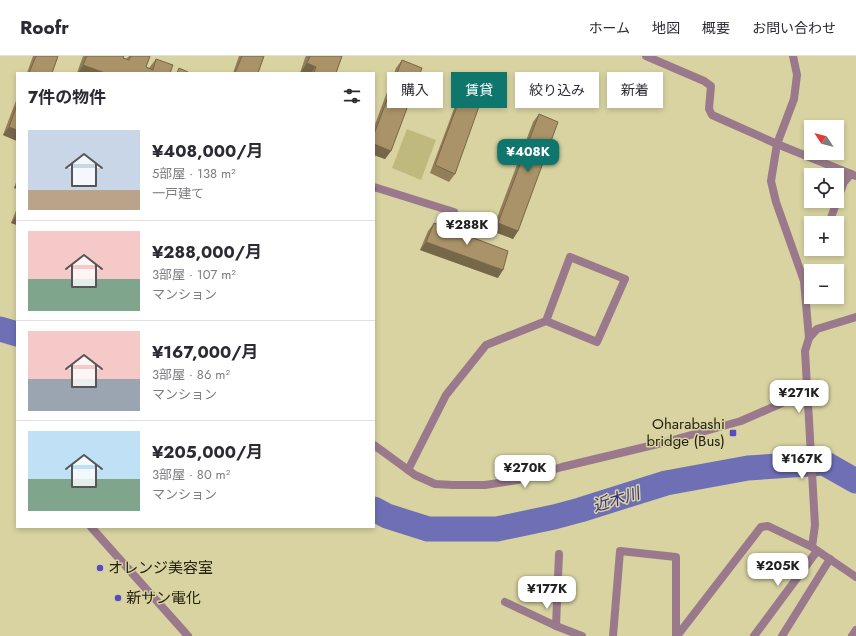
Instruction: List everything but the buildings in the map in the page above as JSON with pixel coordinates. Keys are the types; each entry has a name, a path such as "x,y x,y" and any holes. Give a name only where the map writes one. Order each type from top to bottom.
{"street":[{"path":"646,56 704,81 710,86 709,109 712,115 777,144 853,175 844,182 832,216"},
{"path":"754,636 815,549 815,525 805,351 809,338 804,281 776,202 771,182 777,144 794,100 797,75 794,56"},
{"path":"375,187 454,212"},
{"path":"408,470 446,395 486,345 546,321 598,342 625,279 570,257 546,321"},
{"path":"809,338 817,329 856,317"},
{"path":"375,446 408,470 435,484 485,485 518,480 562,467 666,442 740,421 807,392"},
{"path":"677,636 761,527 768,526 815,549 856,578"},
{"path":"92,528 188,636"},
{"path":"613,636 620,551 676,557 677,636"},
{"path":"556,626 559,554"},
{"path":"782,636 830,559"},
{"path":"505,602 556,626 582,636"},
{"path":"852,636 856,630"}],"shaded area":[{"path":"407,129 436,140 421,180 392,168"}],"waterway":[{"name":"近木川","path":"0,329 16,334"},
{"name":"近木川","path":"375,510 387,516 428,529 497,529 580,510 666,483 748,468 824,463 856,481"}],"place":[{"name":"Oharabashi bridge (Bus)","path":"733,433"},
{"name":"オレンジ美容室","path":"100,568"},
{"name":"新サン電化","path":"118,598"}]}
